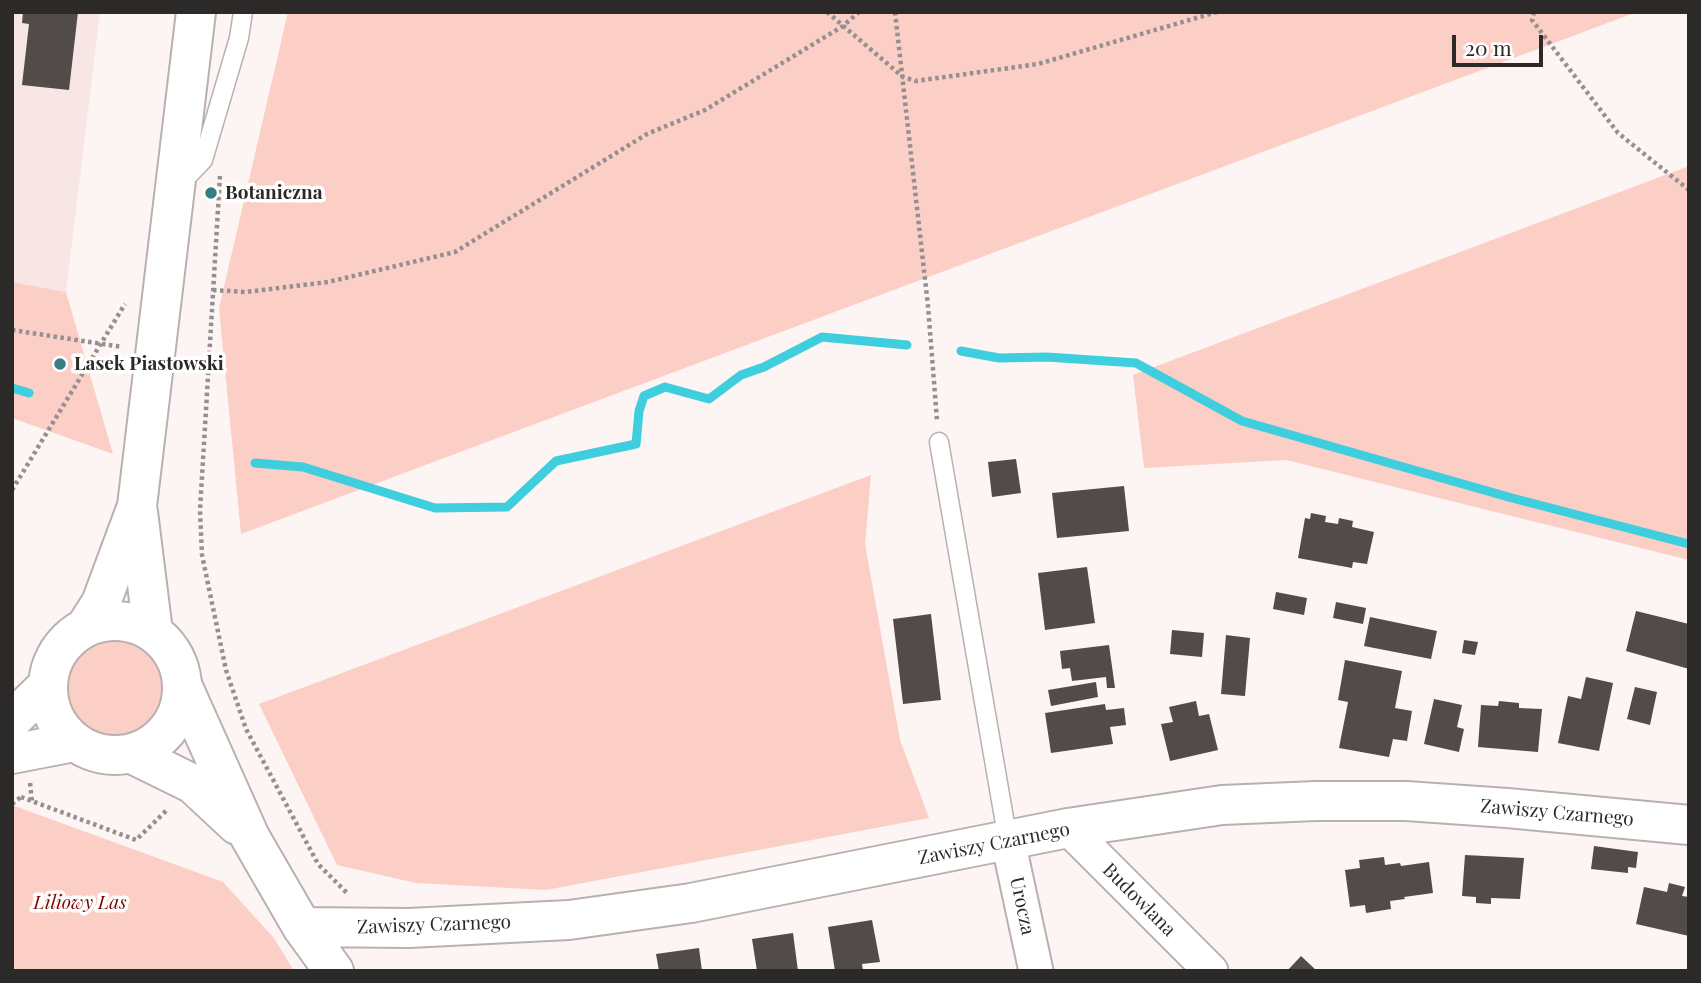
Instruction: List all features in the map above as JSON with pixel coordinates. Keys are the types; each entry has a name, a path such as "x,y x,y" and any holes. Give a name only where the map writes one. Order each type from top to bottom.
{"street":[{"path":"85,628 101,603 137,506 196,12"},
{"path":"137,506 153,632"},
{"path":"183,687 180,709 170,729 153,745 132,754 112,755 92,751 74,742 60,726 50,707 48,685 53,662 65,642 85,628 107,621 131,622 153,632 169,647 179,666 183,687 250,837 302,927 334,971"},
{"path":"12,720 48,685"},
{"path":"12,754 74,742"},
{"path":"132,754 193,784 250,837"},
{"name":"Zawiszy Czarnego","path":"302,927 410,928 569,920 691,903 1068,828 1222,805 1406,801 1689,825"},
{"name":"Budowlana","path":"1068,828 1211,971"},
{"name":"Urocza","path":"1008,841 1036,971"}],"lane":[{"path":"174,191 203,160 239,38 243,12"},
{"path":"939,442 1008,841"}],"path":[{"path":"827,12 903,77 916,82 1038,64 1217,12"},
{"path":"213,290 246,292 328,282 455,252 647,134 705,110 843,26 859,12"},
{"path":"895,12 928,306 939,442"},
{"path":"1527,12 1618,133 1689,190"},
{"path":"1532,20 1534,12"},
{"path":"220,170 200,510 202,555 223,657 246,729 318,864 345,892 358,894"},
{"path":"12,330 101,343 12,490"},
{"path":"12,804 21,797"}],"shaded area":[{"path":"12,12 100,12 66,292 12,282"}],"green space":[{"path":"288,12 1637,12 241,534 219,308"},
{"path":"1689,166 1689,560 1286,460 1144,468 1133,375"},
{"path":"12,282 66,292 113,454 12,418"},
{"path":"871,475 865,544 900,740 929,818 546,890 416,883 337,865 259,704"},
{"path":"114,640 133,644 149,654 159,670 163,689 159,708 149,724 133,734 114,738 95,734 79,724 69,708 65,689 69,670 79,654 95,644"},
{"name":"Liliowy Las","path":"12,805 223,882 274,938 294,971 12,971"}],"building":[{"path":"23,12 78,12 69,90 22,85 29,24 22,23"},
{"path":"1016,459 1021,493 992,497 988,462"},
{"path":"1124,486 1129,531 1057,538 1052,493"},
{"path":"1311,513 1326,516 1325,522 1338,524 1339,518 1353,521 1352,527 1374,532 1367,564 1353,562 1352,568 1298,558 1305,518 1310,519"},
{"path":"1087,567 1095,623 1045,630 1038,573"},
{"path":"1276,592 1307,598 1304,615 1273,609"},
{"path":"1336,602 1366,608 1363,624 1333,618"},
{"path":"1636,611 1689,624 1689,669 1626,651"},
{"path":"931,614 941,700 903,704 893,619"},
{"path":"1370,617 1437,631 1431,659 1364,646"},
{"path":"1172,630 1204,633 1202,657 1170,654"},
{"path":"1226,635 1250,638 1245,696 1221,694"},
{"path":"1464,640 1478,642 1475,655 1462,653"},
{"path":"1109,645 1115,688 1107,688 1106,677 1072,681 1070,668 1062,669 1060,651"},
{"path":"1345,660 1402,671 1395,708 1412,711 1407,741 1393,739 1389,757 1339,748 1348,702 1338,700"},
{"path":"1586,677 1613,683 1599,751 1558,743 1568,696 1581,699"},
{"path":"1096,682 1098,697 1051,706 1048,690"},
{"path":"1635,687 1657,692 1650,725 1627,719"},
{"path":"1434,699 1462,705 1457,727 1464,729 1459,752 1424,744"},
{"path":"1196,701 1199,716 1209,714 1218,750 1170,761 1161,724 1173,722 1169,707"},
{"path":"1499,701 1519,703 1519,708 1542,709 1538,752 1478,747 1481,705 1498,706"},
{"path":"1105,704 1106,710 1124,708 1126,725 1110,727 1113,744 1051,753 1045,713"},
{"path":"1594,846 1638,852 1636,868 1628,867 1628,873 1591,869"},
{"path":"1465,855 1524,858 1520,899 1491,898 1491,904 1476,903 1476,897 1462,896"},
{"path":"1384,857 1385,865 1429,862 1433,893 1390,901 1391,909 1366,913 1365,905 1350,907 1345,870 1360,868 1359,860"},
{"path":"1669,883 1685,887 1682,896 1689,897 1689,936 1636,924 1644,887 1667,892"},
{"path":"872,920 880,962 862,964 863,971 835,971 828,927"},
{"path":"793,933 798,971 757,971 752,939"},
{"path":"699,948 702,971 659,971 656,954"},
{"path":"1301,956 1317,971 1287,971"}],"waterway":[{"path":"255,463 303,467 435,508 507,507 556,461 636,444 639,411 644,396 665,387 709,399 741,375 764,367 822,337 907,345"},
{"path":"961,351 999,358 1047,357 1136,363 1242,421 1512,498 1689,544"},
{"path":"12,388 29,393"}],"place":[{"name":"Botaniczna","path":"211,193"},
{"name":"Lasek Piastowski","path":"60,364"}]}
